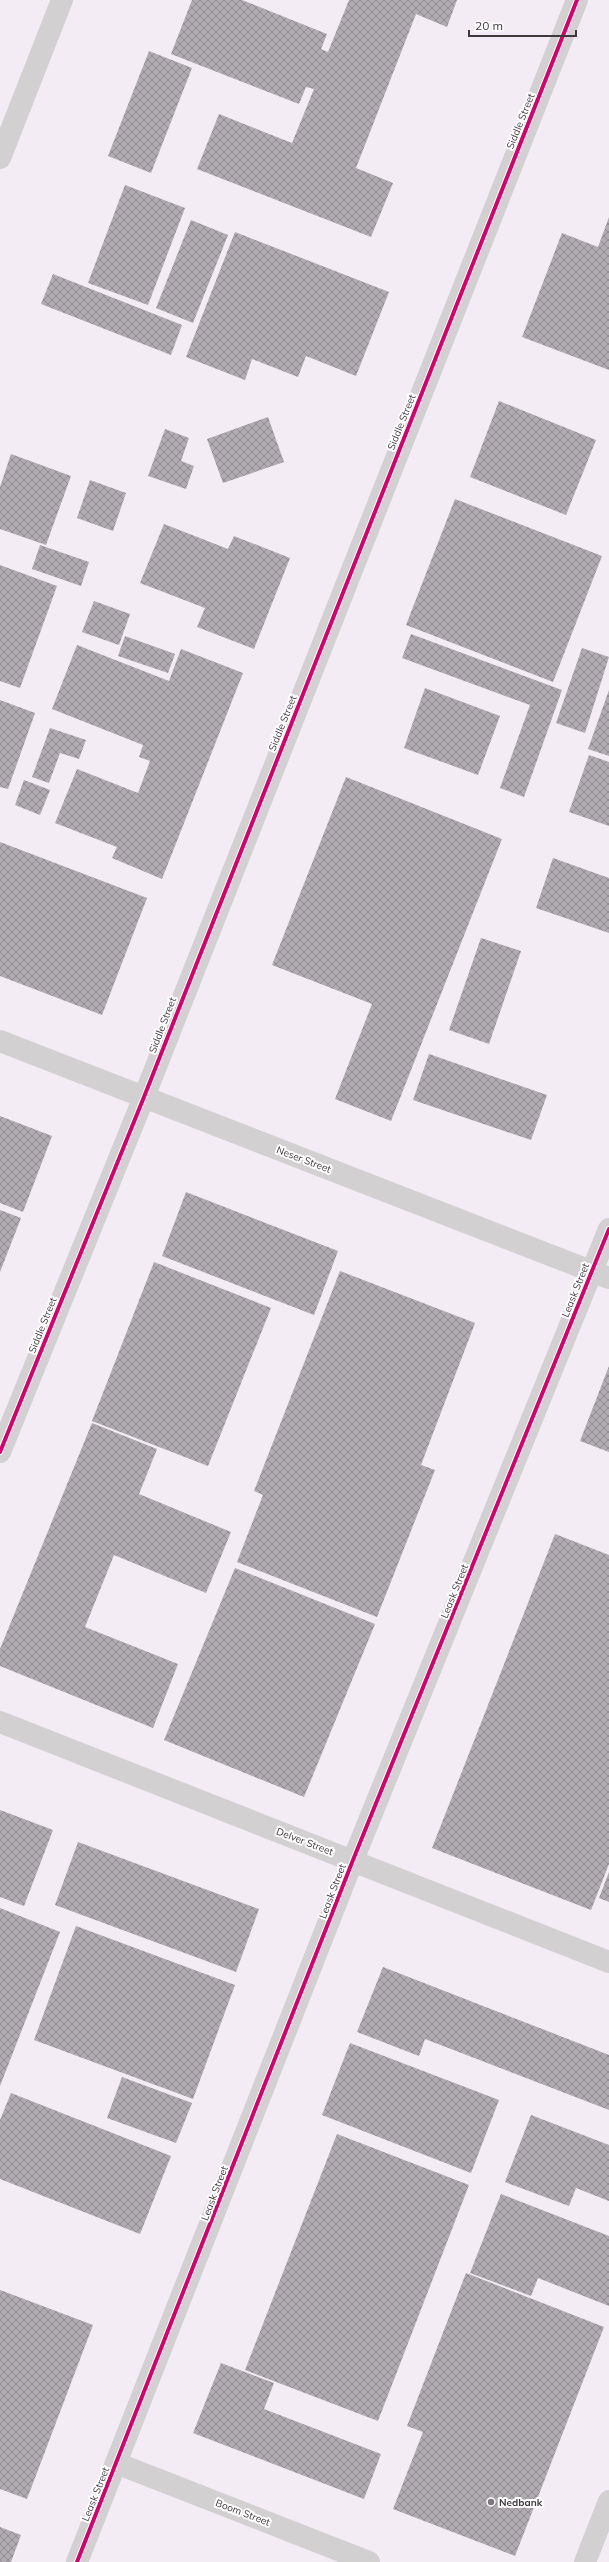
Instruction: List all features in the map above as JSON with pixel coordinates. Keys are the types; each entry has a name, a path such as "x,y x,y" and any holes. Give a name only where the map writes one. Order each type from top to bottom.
{"street":[{"path":"0,158 62,0"},
{"name":"Siddle Street","path":"0,1452 144,1097 577,0"},
{"name":"Neser Street","path":"0,1041 600,1274"},
{"name":"Leask Street","path":"77,2562 353,1860 600,1274 609,1229"},
{"name":"Delver Street","path":"0,1722 609,1962"},
{"name":"Boom Street","path":"116,2463 369,2562"},
{"path":"585,2562 609,2501"}],"building":[{"path":"192,0 242,0 327,34 321,49 328,52 349,0 457,0 447,27 416,14 356,168 393,183 371,237 197,169 219,114 292,143 314,89 306,87 299,104 171,54"},
{"path":"149,51 192,68 151,173 108,156"},
{"path":"125,185 185,208 148,305 88,283"},
{"path":"609,217 609,370 522,337 562,233 598,247"},
{"path":"191,220 228,235 193,323 156,308"},
{"path":"235,232 389,292 356,376 306,356 298,377 252,359 245,380 186,357"},
{"path":"53,274 182,325 171,355 41,304"},
{"path":"499,401 596,440 566,515 470,477"},
{"path":"268,417 284,462 223,483 207,439"},
{"path":"165,429 189,438 181,461 194,466 186,489 148,476"},
{"path":"11,454 71,476 46,545 0,529 0,487"},
{"path":"90,480 126,493 113,531 77,518"},
{"path":"455,499 602,556 553,682 406,625"},
{"path":"164,524 228,549 234,536 290,558 254,649 197,627 205,608 140,583"},
{"path":"40,545 89,562 81,586 32,569"},
{"path":"0,565 57,586 20,688 0,681"},
{"path":"94,601 130,614 119,645 82,632"},
{"path":"411,634 562,690 524,797 500,788 530,705 402,658"},
{"path":"125,636 175,654 168,673 118,656"},
{"path":"77,645 169,681 181,649 243,673 162,879 112,858 117,847 55,823 77,769 138,793 150,761 139,757 143,745 52,709"},
{"path":"582,648 609,657 585,733 556,723"},
{"path":"425,688 500,716 478,775 404,748"},
{"path":"609,690 609,756 588,749"},
{"path":"0,700 35,713 8,789 0,787"},
{"path":"50,728 86,740 79,759 60,753 49,783 32,777"},
{"path":"589,755 609,762 609,826 569,812"},
{"path":"346,777 502,839 391,1121 335,1099 372,1004 272,965"},
{"path":"24,780 50,790 40,815 15,805"},
{"path":"0,842 147,898 102,1015 0,976"},
{"path":"553,858 609,878 609,933 536,908"},
{"path":"481,938 521,951 489,1044 449,1030"},
{"path":"429,1054 547,1095 531,1140 413,1100"},
{"path":"0,1116 52,1136 23,1212 0,1203"},
{"path":"186,1192 338,1251 314,1315 162,1256"},
{"path":"0,1210 21,1218 0,1272"},
{"path":"154,1262 271,1308 208,1466 92,1421"},
{"path":"340,1271 475,1323 421,1465 435,1470 377,1617 237,1562 263,1495 254,1491"},
{"path":"609,1366 609,1452 580,1441"},
{"path":"92,1423 157,1449 139,1494 231,1532 206,1593 114,1555 85,1627 178,1664 153,1728 0,1666 0,1649"},
{"path":"555,1534 609,1555 609,1864 591,1910 432,1848"},
{"path":"235,1568 375,1624 304,1797 164,1740"},
{"path":"0,1810 53,1830 24,1906 0,1897"},
{"path":"78,1842 259,1909 236,1972 55,1905"},
{"path":"609,1872 609,1902 599,1898"},
{"path":"0,1908 60,1932 0,2086"},
{"path":"76,1926 235,1985 193,2099 34,2040"},
{"path":"383,1967 609,2055 609,2110 425,2039 419,2056 357,2032"},
{"path":"350,2043 499,2100 471,2173 322,2115"},
{"path":"122,2077 192,2103 176,2143 107,2118"},
{"path":"11,2093 171,2156 140,2234 0,2179 0,2120"},
{"path":"531,2115 609,2145 609,2201 576,2188 569,2206 505,2182"},
{"path":"337,2134 469,2185 378,2421 245,2370"},
{"path":"501,2194 609,2236 609,2306 538,2278 531,2296 470,2273"},
{"path":"466,2273 604,2327 515,2556 393,2509 423,2432 407,2426"},
{"path":"0,2290 93,2325 27,2499 0,2489"},
{"path":"221,2363 274,2383 264,2409 381,2454 364,2499 193,2433"},
{"path":"0,2527 21,2535 11,2562 0,2562"}],"cycle path":[{"path":"0,1452 144,1097 577,0"},
{"path":"77,2562 353,1860 609,1229"}],"place":[{"name":"Nedbank","path":"491,2502"}]}
